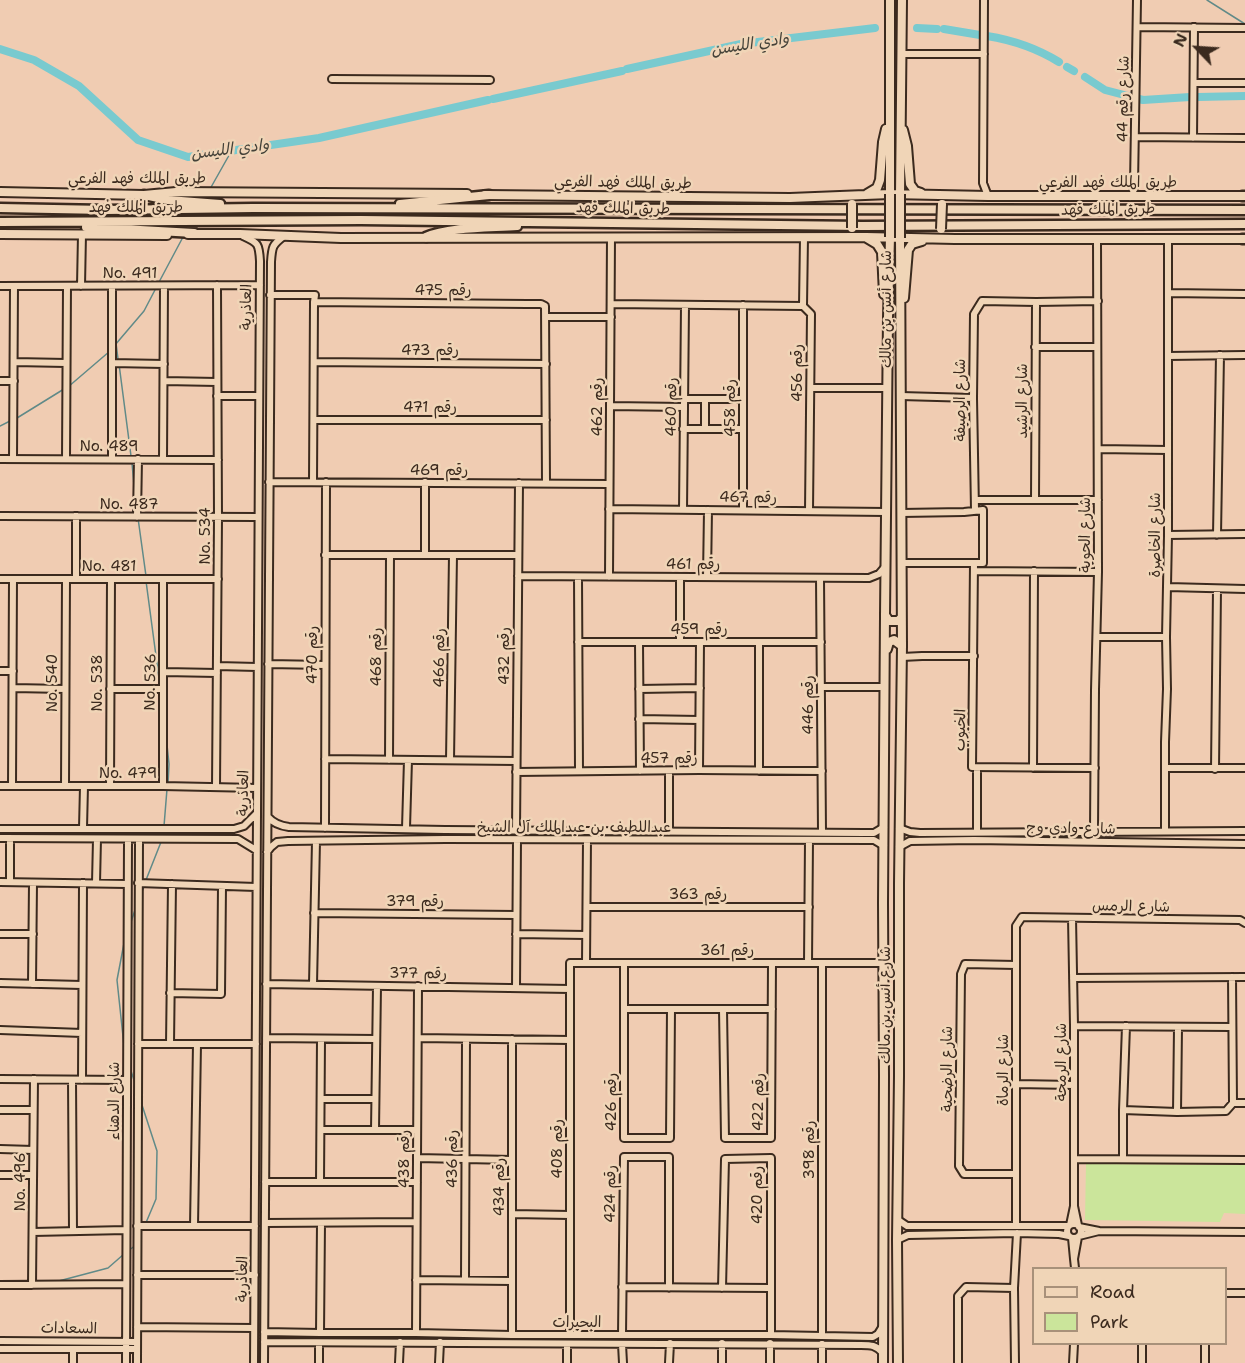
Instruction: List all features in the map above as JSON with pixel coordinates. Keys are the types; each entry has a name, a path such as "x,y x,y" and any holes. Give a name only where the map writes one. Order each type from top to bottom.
{"highway":[{"path":"144,195 168,200 232,204 253,208"},
{"path":"359,209 489,195"},
{"name":"طريق الملك فهد","path":"0,208 106,210 253,208 1245,210"},
{"name":"طريق الملك فهد","path":"0,222 349,220 863,226 1245,224"},
{"path":"426,237 434,233 449,231 528,226 535,221"},
{"path":"35,222 47,225 194,233"}],"main road":[{"path":"866,195 877,188 880,180 883,142 889,119 890,1"},
{"name":"شارع أنس بن مالك","path":"898,1363 899,847 902,657 900,194 902,2"},
{"name":"شارع أنس بن مالك","path":"883,1363 889,119"},
{"path":"901,120 907,146 910,184 915,191 937,195"},
{"name":"طريق الملك فهد الفرعي","path":"0,192 144,195 176,192 790,198 890,194 1244,196"},
{"path":"844,237 852,228 852,204 846,196"},
{"path":"955,196 942,204 940,229 944,236 955,239"},
{"path":"0,234 180,235 194,233 341,238 1244,239"},
{"path":"866,237 878,244 882,252 884,294 888,317"},
{"path":"900,317 906,289 908,250 912,244 930,238"},
{"path":"885,615 889,621 898,621 901,618"},
{"path":"885,652 889,642 894,640 902,646"},
{"path":"884,1076 891,1081 899,1076"},
{"path":"884,1117 891,1111 899,1117"}],"street":[{"path":"984,0 983,183 988,196"},
{"name":"شارع رقم 44","path":"1130,197 1134,190 1137,0"},
{"path":"1137,27 1245,28"},
{"path":"1193,138 1194,27"},
{"path":"901,54 984,54"},
{"path":"332,79 490,81"},
{"path":"1194,83 1245,83"},
{"path":"1135,137 1245,138"},
{"path":"81,286 82,234"},
{"name":"العاذرية","path":"240,234 259,246 260,261 254,1363"},
{"name":"العاذرية","path":"264,1363 270,295 272,248 284,236"},
{"name":"رقم 462","path":"609,577 611,237"},
{"name":"رقم 456","path":"804,237 803,306 811,314 809,511"},
{"name":"شارع الحوية","path":"1094,831 1098,572 1097,238"},
{"name":"شارع الخاصرة","path":"1165,831 1168,238"},
{"path":"260,261 261,255 264,255 271,262"},
{"name":"No. 534","path":"216,285 219,518 216,787"},
{"name":"No. 491","path":"0,286 260,285"},
{"path":"13,459 14,286"},
{"path":"66,459 67,286"},
{"path":"112,286 112,459"},
{"path":"163,459 164,286"},
{"path":"1168,293 1245,294"},
{"name":"رقم 475","path":"270,295 315,295 315,302 541,304 545,306 545,317"},
{"name":"شارع الرصيفة","path":"974,564 983,563 983,510 975,510 974,314 982,301 1036,302"},
{"path":"1036,302 1098,301"},
{"path":"313,482 315,302"},
{"name":"شارع الرشيد","path":"1035,500 1036,302"},
{"path":"611,304 803,306"},
{"name":"رقم 460","path":"682,510 685,304"},
{"name":"رقم 458","path":"743,305 743,510"},
{"path":"546,483 545,317 611,317"},
{"path":"1035,347 1097,347"},
{"path":"1216,535 1220,355"},
{"path":"1168,356 1245,355"},
{"path":"14,362 66,363"},
{"name":"رقم 473","path":"314,362 546,364"},
{"path":"112,363 164,364"},
{"path":"0,381 14,381"},
{"path":"164,381 217,382"},
{"path":"811,388 887,388"},
{"path":"218,396 258,396"},
{"path":"901,396 973,398"},
{"path":"705,399 705,429"},
{"path":"610,406 684,403 705,399 743,399"},
{"name":"رقم 471","path":"314,420 546,420"},
{"path":"683,429 743,429"},
{"path":"1098,449 1168,450"},
{"name":"No. 489","path":"0,459 218,459"},
{"path":"137,517 138,459"},
{"name":"رقم 470","path":"325,828 326,482"},
{"name":"رقم 469","path":"258,483 609,484"},
{"path":"425,483 425,555"},
{"name":"رقم 432","path":"516,830 519,483"},
{"path":"975,500 1098,500"},
{"name":"رقم 467","path":"609,509 886,512"},
{"path":"707,577 708,510"},
{"path":"901,513 975,510"},
{"name":"No. 487","path":"0,516 258,517"},
{"path":"76,516 76,579"},
{"path":"1168,535 1245,534"},
{"path":"325,555 518,555"},
{"name":"رقم 468","path":"389,760 390,555"},
{"name":"رقم 466","path":"450,760 453,555"},
{"path":"901,562 974,564"},
{"name":"الخبوب","path":"974,564 972,768 1095,768"},
{"path":"869,578 879,574 886,565"},
{"path":"974,571 1098,572"},
{"path":"1034,571 1034,768"},
{"name":"رقم 461","path":"518,576 869,578"},
{"path":"578,577 579,771"},
{"path":"680,577 680,642"},
{"name":"رقم 446","path":"820,578 822,832"},
{"path":"869,578 878,581 886,588"},
{"name":"No. 481","path":"0,579 218,579"},
{"path":"12,786 14,579"},
{"name":"No. 540","path":"65,786 66,579"},
{"name":"No. 538","path":"110,786 111,579"},
{"name":"No. 536","path":"163,786 164,579"},
{"path":"1168,587 1245,589"},
{"path":"1215,769 1217,588"},
{"path":"1097,637 1166,637"},
{"name":"رقم 459","path":"578,642 821,642"},
{"path":"639,642 640,771"},
{"path":"699,770 700,642"},
{"path":"759,642 759,771"},
{"path":"902,657 974,656"},
{"path":"268,664 325,665"},
{"path":"164,672 257,667"},
{"path":"0,671 13,671"},
{"path":"821,687 885,687"},
{"path":"13,688 65,689"},
{"path":"639,689 700,688"},
{"path":"110,689 163,689"},
{"path":"639,719 699,720"},
{"path":"257,726 268,728"},
{"path":"325,759 516,761"},
{"path":"406,828 408,760"},
{"path":"977,768 977,832"},
{"path":"1165,768 1245,768"},
{"path":"669,771 669,832"},
{"name":"رقم 457","path":"516,772 822,771"},
{"name":"No. 479","path":"0,786 257,788"},
{"path":"83,828 84,786"},
{"path":"0,829 240,828 256,814"},
{"name":"عبداللطيف بن عبدالملك آل الشيخ","path":"268,817 272,822 289,827 325,828 822,832 860,836 884,846"},
{"path":"288,841 283,836 283,830 289,827"},
{"name":"عبداللطيف بن عبدالملك آل الشيخ","path":"267,853 277,842 288,841 809,840 860,836 874,833 884,827"},
{"path":"49,828 49,838"},
{"path":"238,839 242,834 240,828"},
{"name":"شارع وادي وج","path":"900,828 920,833 1245,831"},
{"path":"166,829 166,839"},
{"path":"445,830 445,839"},
{"path":"795,832 795,840"},
{"path":"920,833 920,840"},
{"path":"0,838 238,839 256,850"},
{"path":"10,838 10,882"},
{"path":"96,883 97,839"},
{"name":"شارع الدهناء","path":"126,1363 128,839"},
{"name":"شارع الدهناء","path":"137,1363 139,839"},
{"path":"516,988 517,840"},
{"path":"586,963 587,840"},
{"path":"808,963 809,840"},
{"name":"شارع وادي وج","path":"899,847 908,841 920,840 1245,844"},
{"path":"313,984 316,841"},
{"path":"128,848 133,842 139,848"},
{"path":"1245,844 1245,851"},
{"path":"0,882 127,884"},
{"path":"32,984 33,883"},
{"path":"82,1080 83,883"},
{"path":"138,883 256,887"},
{"path":"170,1044 172,884"},
{"path":"170,993 221,994 222,886"},
{"name":"رقم 363","path":"586,907 809,908"},
{"name":"رقم 379","path":"314,913 516,915"},
{"name":"شارع الرمس","path":"1022,917 1243,920"},
{"name":"شارع الرماة","path":"1015,1363 1016,926 1022,917"},
{"name":"شارع الرمحة","path":"1072,918 1074,1226"},
{"path":"256,929 267,929"},
{"path":"0,934 33,934"},
{"path":"516,934 586,935"},
{"name":"رقم 361","path":"570,963 884,963"},
{"name":"رقم 408","path":"570,963 570,1335"},
{"name":"رقم 426","path":"624,963 624,1138 670,1138 671,1009"},
{"name":"رقم 422","path":"723,1009 725,1138 771,1138 772,963"},
{"name":"رقم 398","path":"822,963 822,1336"},
{"name":"شارع الرضحية","path":"1016,965 965,964 961,974 959,1166 964,1174 1016,1174"},
{"path":"1123,1110 1226,1111 1233,1103 1232,977"},
{"path":"1073,978 1245,977"},
{"path":"0,983 82,985"},
{"name":"رقم 377","path":"266,984 570,989"},
{"path":"375,1130 377,986"},
{"name":"رقم 438","path":"416,1333 418,986"},
{"path":"624,1009 772,1009"},
{"path":"1074,1026 1232,1028"},
{"path":"1123,1159 1126,1026"},
{"path":"1177,1112 1178,1028"},
{"path":"0,1030 82,1033"},
{"path":"266,1038 376,1039"},
{"path":"418,1038 570,1040"},
{"path":"320,1182 321,1039"},
{"name":"رقم 436","path":"465,1280 466,1039"},
{"name":"رقم 434","path":"510,1343 512,1039"},
{"path":"138,1044 256,1044"},
{"path":"194,1226 197,1044"},
{"path":"0,1079 82,1080 138,1085"},
{"name":"No. 496","path":"32,1284 34,1079"},
{"path":"72,1080 73,1231"},
{"path":"1016,1084 1074,1085"},
{"path":"321,1098 375,1099"},
{"path":"1233,1103 1245,1103"},
{"path":"255,1107 266,1107"},
{"path":"0,1110 33,1110"},
{"path":"321,1130 417,1130"},
{"path":"0,1149 33,1150"},
{"name":"رقم 424","path":"622,1335 624,1157 669,1157 669,1288"},
{"path":"417,1158 512,1160"},
{"name":"رقم 420","path":"722,1288 725,1159 771,1158 771,1335"},
{"path":"1074,1159 1245,1160"},
{"path":"0,1175 33,1175"},
{"path":"265,1182 417,1182"},
{"path":"512,1214 570,1215"},
{"path":"898,1220 907,1226 1016,1230 1074,1237 1099,1231"},
{"path":"265,1223 416,1222"},
{"path":"320,1333 321,1223"},
{"path":"137,1226 255,1226"},
{"path":"1074,1226 1081,1232 1074,1237"},
{"path":"1074,1226 1066,1231 1074,1237"},
{"path":"897,1240 908,1235 1074,1226 1099,1231 1245,1232"},
{"path":"33,1232 126,1230"},
{"path":"1074,1237 1075,1267"},
{"path":"137,1275 255,1275"},
{"path":"416,1280 512,1281"},
{"path":"0,1285 126,1284"},
{"path":"622,1287 770,1288"},
{"path":"958,1363 958,1296 966,1287 1014,1288"},
{"path":"1227,1293 1245,1293"},
{"name":"البحيرات","path":"264,1342 822,1344 862,1341 878,1334 883,1326"},
{"path":"137,1327 254,1328"},
{"name":"البحيرات","path":"264,1332 822,1336 862,1341 878,1347 883,1353"},
{"name":"السعادات","path":"0,1341 137,1346"},
{"path":"399,1363 400,1342"},
{"path":"440,1342 440,1363"},
{"path":"319,1343 319,1363"},
{"path":"669,1363 670,1343"},
{"path":"722,1343 722,1363"},
{"path":"567,1344 567,1363"},
{"path":"622,1344 622,1363"},
{"path":"770,1344 770,1363"},
{"path":"822,1344 822,1363"},
{"path":"1073,1363 1074,1345"},
{"path":"1142,1345 1142,1363"},
{"path":"1205,1345 1205,1363"},
{"name":"السعادات","path":"0,1349 125,1346"},
{"path":"73,1349 73,1363"}],"green space":[{"path":"1086,1164 1245,1165 1245,1214 1224,1213 1220,1222 1085,1220"}],"waterway":[{"path":"1207,0 1245,24"},
{"name":"وادي الليسن","path":"627,69 741,44 875,28"},
{"name":"وادي الليسن","path":"917,28 937,29"},
{"name":"وادي الليسن","path":"944,29 980,35"},
{"name":"وادي الليسن","path":"987,36 1024,46 1059,62"},
{"name":"وادي الليسن","path":"0,49 34,60 79,86 138,140 188,157 319,138 488,100"},
{"name":"وادي الليسن","path":"1067,67 1074,71"},
{"name":"وادي الليسن","path":"493,99 622,71"},
{"name":"وادي الليسن","path":"1085,77 1105,90 1132,97"},
{"name":"وادي الليسن","path":"1198,97 1245,96"},
{"name":"وادي الليسن","path":"1139,99 1190,97"},
{"path":"210,189 232,150"},
{"path":"158,284 183,237"},
{"path":"115,345 144,311 156,288"},
{"path":"116,343 118,359"},
{"path":"68,387 110,351"},
{"path":"119,364 131,456"},
{"path":"17,418 64,389"},
{"path":"0,426 10,421"},
{"path":"132,463 134,486"},
{"path":"138,518 146,576"},
{"path":"146,581 160,686"},
{"path":"166,735 169,764 168,784"},
{"path":"164,826 167,789"},
{"path":"146,880 161,842"},
{"path":"141,894 145,884"},
{"path":"131,922 136,907"},
{"path":"124,1046 117,980 125,938"},
{"path":"130,1068 136,1086"},
{"path":"141,1102 157,1151 156,1199 145,1225"},
{"path":"128,1251 136,1245"},
{"path":"55,1282 108,1268 124,1254"}]}
